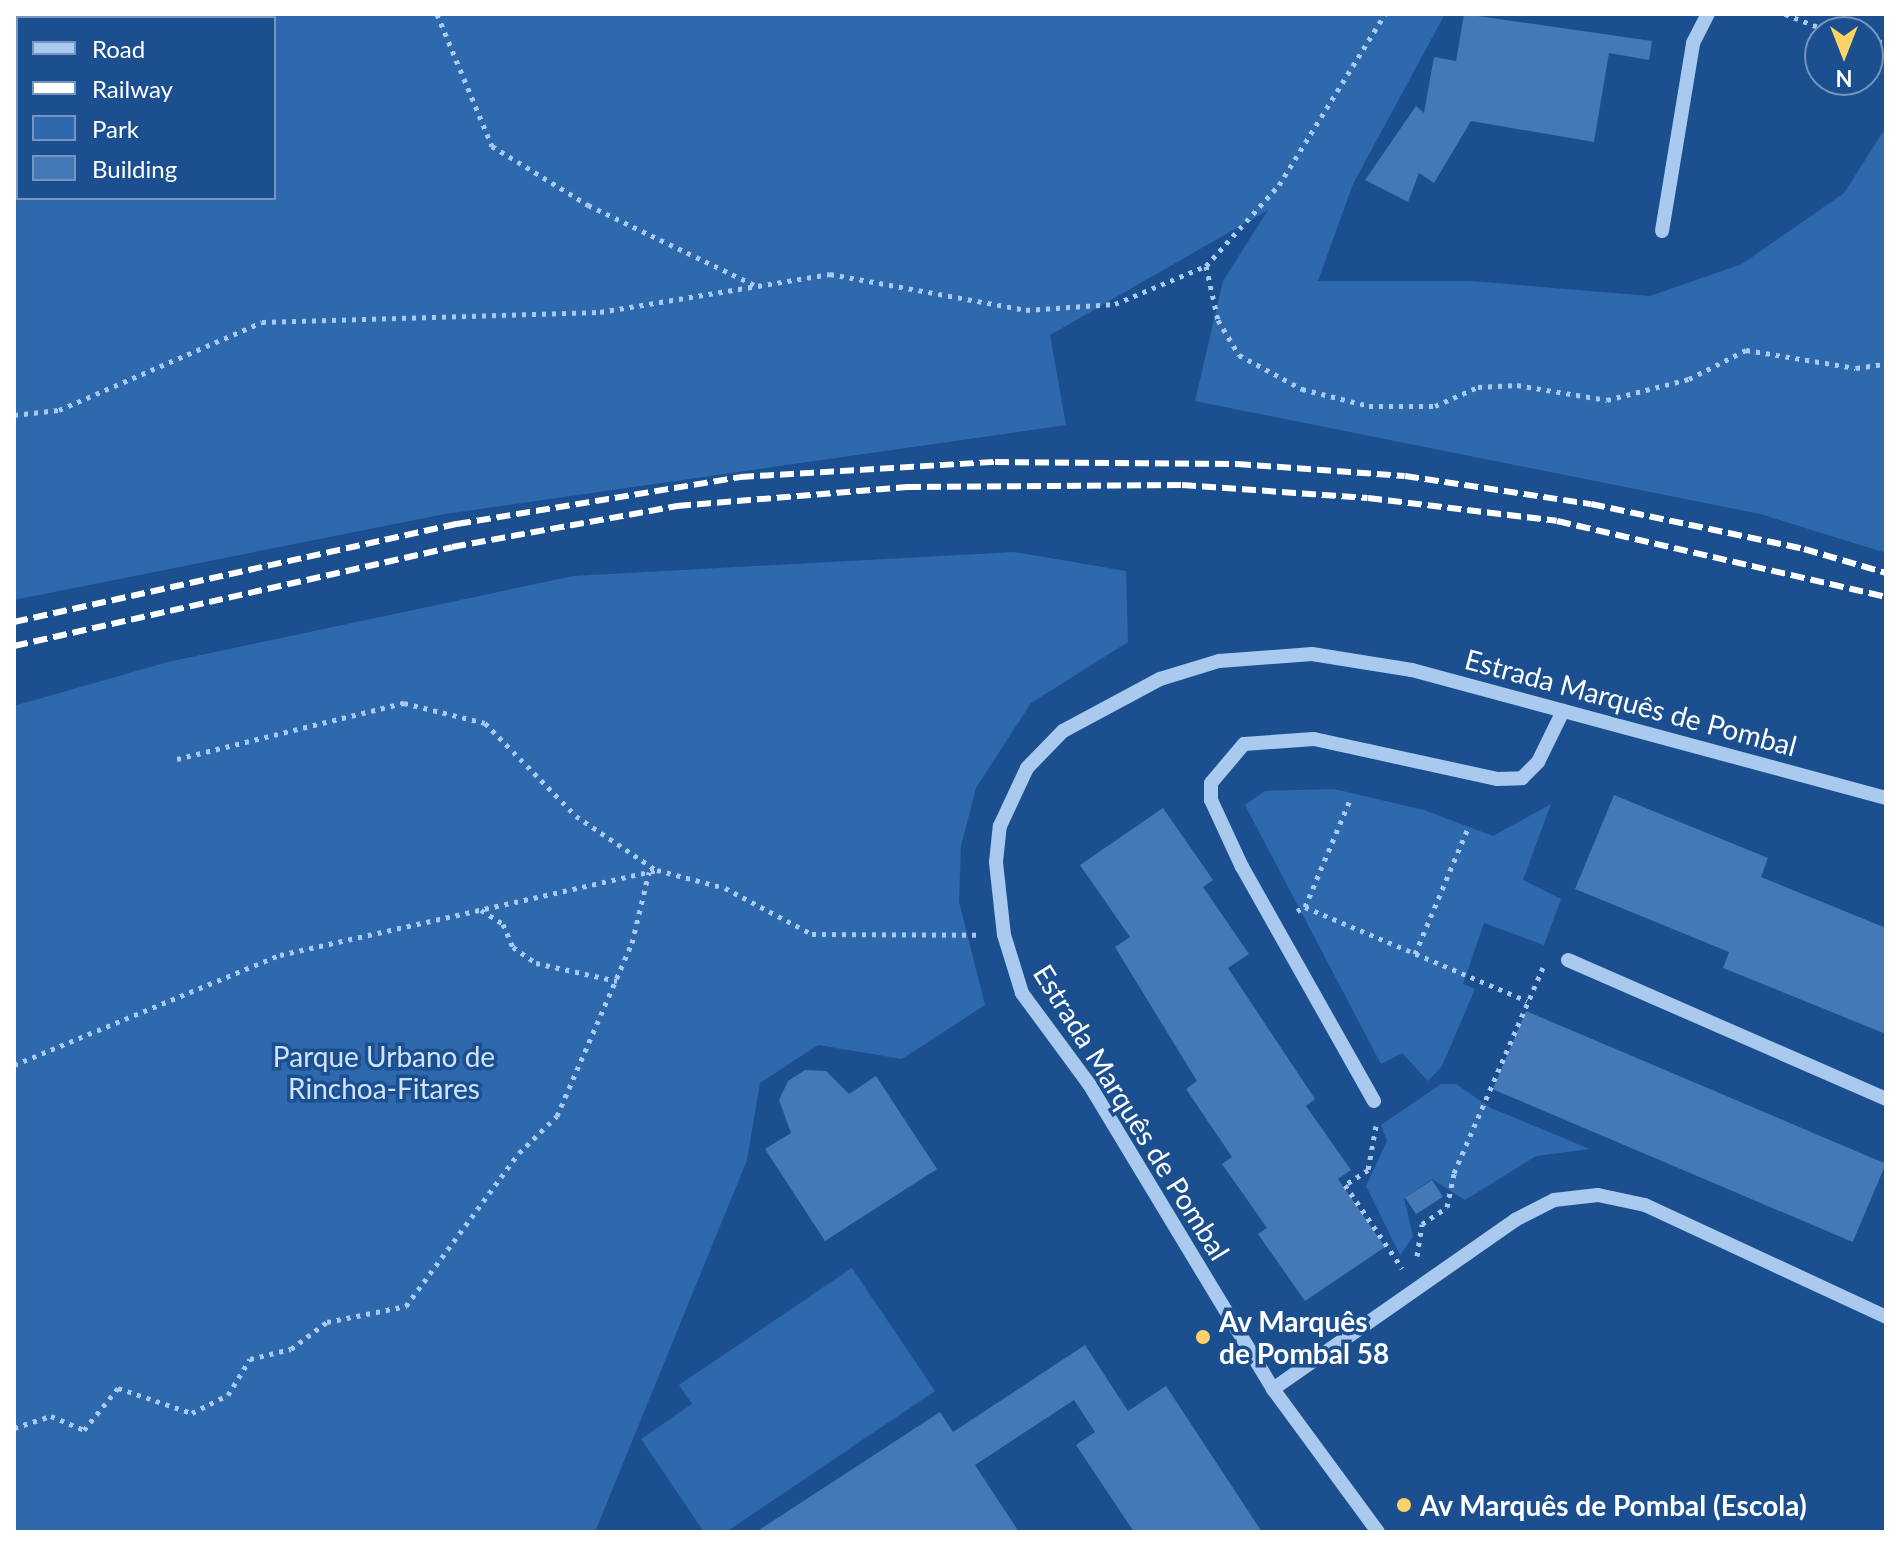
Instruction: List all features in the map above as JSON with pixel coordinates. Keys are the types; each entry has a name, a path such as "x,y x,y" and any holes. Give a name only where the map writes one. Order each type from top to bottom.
{"street":[{"path":"1662,231 1693,43 1708,14"},
{"name":"Estrada Marquês de Pombal","path":"1378,1532 1273,1389 1089,1084 1022,993 1004,935 996,862 1000,826 1027,768 1063,731 1160,679 1219,661 1312,654 1412,670 1886,798"},
{"path":"1374,1101 1274,923 1211,800 1217,772 1244,744 1314,739 1361,744 1498,779 1522,778 1538,762 1563,711"},
{"path":"1568,960 1886,1099"},
{"path":"1273,1389 1515,1220 1554,1200 1598,1195 1645,1205 1886,1317"}],"path":[{"path":"437,14 492,146 588,205 756,286"},
{"path":"14,415 59,410 262,322 600,312 830,274 1026,310 1115,304 1206,266 1279,185 1385,14"},
{"path":"1785,14 1804,21"},
{"path":"1206,266 1218,320 1239,355 1302,389 1369,406 1435,406 1478,387 1517,385 1607,400 1689,379 1746,350 1856,368 1886,364"},
{"path":"177,759 404,703 485,723 576,816 657,870 725,888 812,934 1004,935"},
{"path":"1274,923 1305,907 1350,800"},
{"path":"1415,954 1468,828"},
{"path":"14,1065 280,955 657,870"},
{"path":"14,1428 51,1416 84,1430 118,1388 192,1413 228,1395 250,1359 291,1349 327,1322 406,1306 519,1153 557,1116 617,981 649,872"},
{"path":"1305,907 1527,1001"},
{"path":"480,910 503,924 513,947 536,963 617,981"},
{"path":"1374,1101 1377,1141 1368,1170 1345,1185 1406,1274 1415,1268 1422,1224 1447,1207 1454,1173 1550,951 1568,960"}],"green space":[{"path":"14,14 1445,14 1353,184 1318,281 1471,281 1650,296 1742,264 1844,193 1886,127 1886,553 1760,514 1195,401 1223,281 1268,210 1050,335 1066,425 445,514 14,600"},
{"name":"Parque Urbano de Rinchoa-Fitares","path":"1014,552 1126,571 1128,642 1031,703 976,788 961,846 959,902 985,1005 902,1059 818,1045 760,1083 747,1160 595,1532 14,1532 14,706 168,662 573,576"},
{"path":"1334,789 1424,810 1493,836 1551,804 1523,880 1561,899 1544,945 1484,923 1463,984 1475,989 1442,1066 1428,1081 1402,1053 1381,1064 1245,805 1265,791"},
{"path":"1441,1084 1456,1084 1491,1108 1590,1149 1536,1156 1465,1200 1432,1179 1404,1198 1413,1237 1400,1255 1366,1186 1387,1141 1381,1125"},
{"path":"852,1268 935,1391 726,1532 704,1532 641,1439 692,1404 679,1385"}],"building":[{"path":"1464,14 1652,41 1649,60 1609,53 1594,142 1471,121 1434,183 1419,173 1408,202 1365,180 1416,106 1424,113 1434,57 1456,61"},
{"path":"1614,795 1768,858 1761,877 1886,928 1886,1034 1723,968 1729,952 1575,889"},
{"path":"1163,808 1213,880 1203,887 1249,954 1228,968 1315,1099 1306,1106 1351,1170 1338,1179 1385,1247 1305,1301 1258,1234 1267,1228 1222,1164 1232,1157 1186,1089 1197,1081 1115,947 1130,937 1080,865"},
{"path":"1526,1011 1886,1164 1853,1242 1493,1089"},
{"path":"805,1070 826,1071 849,1094 876,1076 937,1169 825,1241 765,1149 791,1133 779,1100 788,1081"},
{"path":"1432,1180 1443,1197 1416,1214 1405,1197"},
{"path":"1085,1345 1128,1411 1166,1386 1262,1532 1134,1532 1076,1445 1095,1432 1074,1400 975,1465 1019,1532 756,1532 940,1412 953,1432"}],"railway":[{"path":"14,622 457,524 740,477 995,462 1237,464 1405,476 1591,504 1804,549 1886,573"},
{"path":"14,646 452,547 677,506 907,487 1182,485 1368,498 1557,521 1886,597"}],"place":[{"name":"Av Marquês de Pombal 58","path":"1203,1337"},
{"name":"Av Marquês de Pombal (Escola)","path":"1404,1505"}]}
